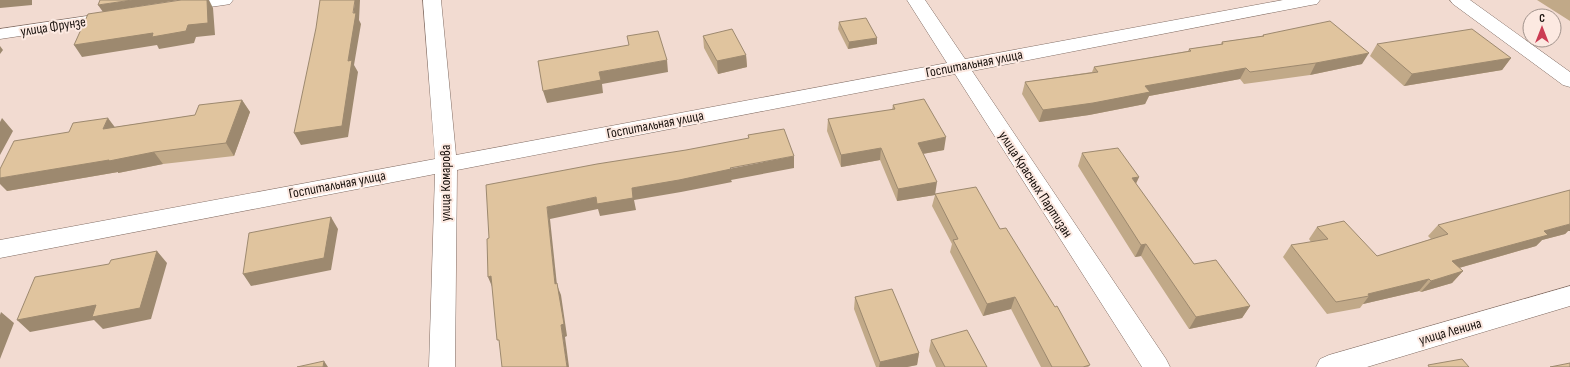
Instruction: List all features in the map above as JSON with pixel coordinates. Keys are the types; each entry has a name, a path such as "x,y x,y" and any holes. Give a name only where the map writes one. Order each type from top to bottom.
{"street":[{"path":"162,9 224,0"},
{"name":"улица Комарова","path":"432,0 446,163 442,367"},
{"name":"улица Красных Партизан","path":"916,0 1157,367"},
{"name":"Госпитальная улица","path":"0,249 446,163 1311,0"},
{"path":"1459,0 1570,81"},
{"name":"улица Фрунзе","path":"0,34 132,14"},
{"name":"улица Ленина","path":"1329,367 1570,296"}],"building":[{"path":"100,0 132,0 98,5"},
{"path":"181,0 207,0 208,23 188,25 186,31 152,37 153,33 74,45 88,14"},
{"path":"320,0 355,0 353,13 356,13 348,61 352,60 342,126 294,133 316,28"},
{"path":"866,18 877,38 849,42 839,22"},
{"path":"1330,21 1369,53 1316,63 1250,72 1246,68 1145,86 1150,92 1093,103 1043,110 1025,82 1098,72 1094,67 1191,51 1189,49 1223,44 1222,42 1264,36 1263,35"},
{"path":"732,29 746,55 717,61 703,36"},
{"path":"1472,29 1511,58 1412,74 1377,44"},
{"path":"658,31 667,60 599,72 601,80 543,91 538,61 629,45 627,36"},
{"path":"924,99 946,137 918,143 937,182 898,189 881,148 841,155 828,119 895,109 893,105"},
{"path":"242,100 226,143 154,152 109,161 0,178 0,169 14,141 69,132 73,123 108,118 103,129 195,115 199,105"},
{"path":"784,129 794,156 730,168 731,169 679,180 632,188 633,198 597,204 596,197 547,207 555,284 557,283 564,324 561,325 567,367 502,367 499,340 497,340 491,276 488,277 487,239 489,238 486,185 597,164 686,150 749,138 748,135"},
{"path":"1118,148 1139,177 1132,178 1194,264 1216,260 1250,306 1196,317 1146,244 1141,245 1082,153"},
{"path":"976,187 1000,229 1006,228 1055,307 1057,306 1090,365 1083,367 1052,367 1015,297 987,304 953,240 958,239 935,194"},
{"path":"1570,190 1570,224 1544,231 1548,235 1452,261 1463,271 1431,281 1429,279 1368,294 1369,296 1336,302 1291,245 1328,239 1317,227 1344,221 1377,256 1448,234 1438,225"},
{"path":"331,217 324,258 243,274 249,233"},
{"path":"157,251 140,308 92,317 96,305 17,320 35,277 109,264 111,260"},
{"path":"892,289 919,353 880,362 855,297"},
{"path":"967,330 987,367 945,367 931,340"},
{"path":"1462,359 1469,367 1429,367 1428,365"},
{"path":"324,361 323,367 297,367"},
{"path":"1570,363 1570,367 1550,367"}]}
